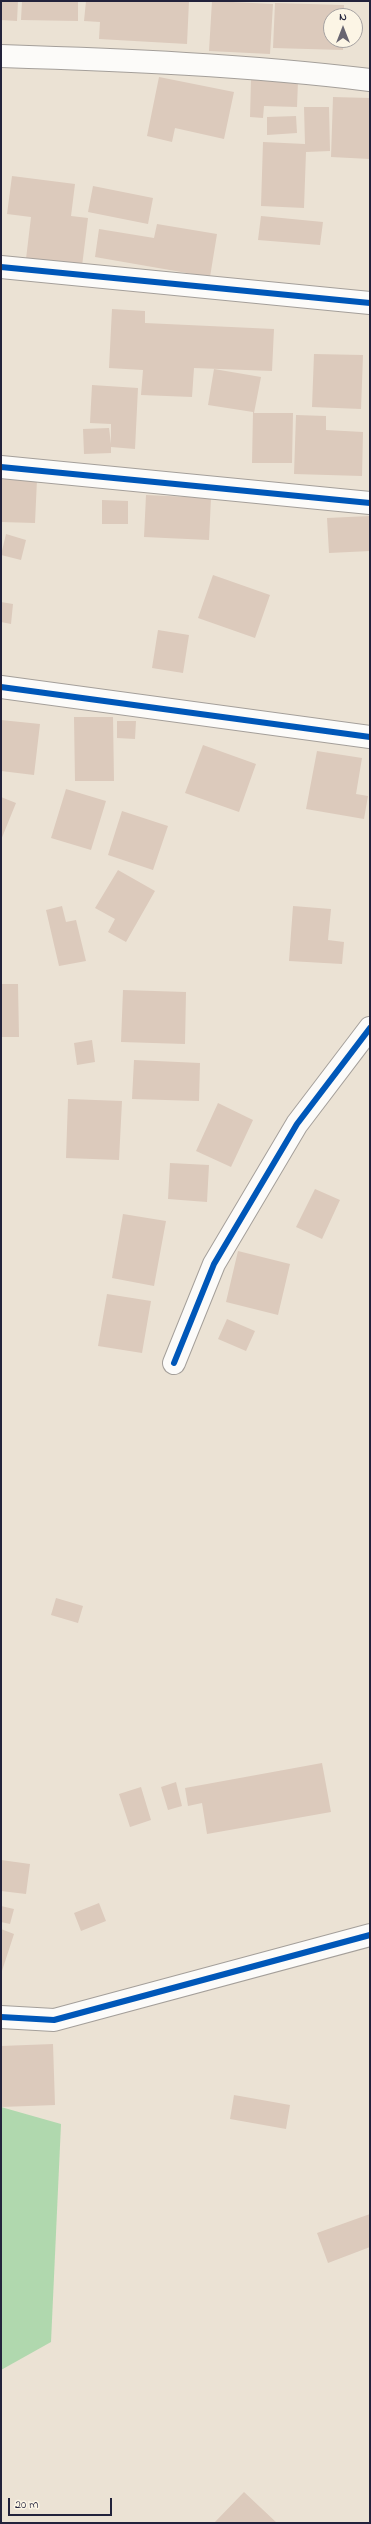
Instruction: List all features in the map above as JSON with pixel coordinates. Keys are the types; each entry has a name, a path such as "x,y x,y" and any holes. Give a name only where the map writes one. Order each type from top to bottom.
{"street":[{"path":"1,56 97,59 286,70 370,80"},
{"path":"1,266 370,303"},
{"path":"1,467 370,503"},
{"path":"1,687 370,737"},
{"path":"174,1363 218,1257 297,1124 370,1028"},
{"path":"1,2017 54,2020 370,1935"}],"green space":[{"path":"1,2107 61,2124 51,2342 1,2370"}],"building":[{"path":"1,1 18,1 17,21 1,20"},
{"path":"22,1 78,1 78,21 21,20"},
{"path":"86,1 189,1 187,44 99,39 100,22 84,21"},
{"path":"212,1 273,4 270,54 209,51"},
{"path":"275,3 344,5 344,8 323,8 323,48 343,48 343,50 273,48"},
{"path":"159,77 234,92 224,139 175,128 172,142 147,136"},
{"path":"251,80 298,81 297,107 264,106 263,118 250,117"},
{"path":"333,97 370,98 370,159 331,157"},
{"path":"304,107 329,107 330,151 306,152 304,208 261,206 263,142 305,144"},
{"path":"296,116 297,133 267,135 267,117"},
{"path":"12,176 75,184 71,216 88,218 82,266 26,259 31,217 7,214"},
{"path":"93,186 153,198 148,224 88,212"},
{"path":"261,216 323,222 320,245 258,240"},
{"path":"157,224 217,234 210,277 95,257 99,229 154,238"},
{"path":"112,309 145,311 145,323 274,329 272,371 194,368 192,397 141,395 143,370 109,368"},
{"path":"314,354 363,355 361,409 312,407"},
{"path":"214,369 261,377 254,413 293,413 292,463 252,463 253,412 208,405"},
{"path":"92,385 138,388 135,449 111,447 111,453 84,454 83,429 109,428 111,444 111,424 90,423"},
{"path":"296,415 326,416 326,430 363,432 362,476 294,474"},
{"path":"1,478 37,479 35,523 1,522"},
{"path":"146,495 211,498 209,540 144,537"},
{"path":"102,500 128,501 128,524 102,524"},
{"path":"370,516 370,551 329,553 327,518"},
{"path":"6,534 26,540 21,560 1,555"},
{"path":"213,575 270,595 255,638 198,618"},
{"path":"1,602 13,604 11,624 1,622"},
{"path":"158,630 189,635 183,673 152,668"},
{"path":"74,717 113,717 114,781 75,781"},
{"path":"1,720 40,724 34,775 1,771"},
{"path":"117,721 136,721 135,739 117,738"},
{"path":"203,745 256,764 239,812 185,793"},
{"path":"317,751 362,758 356,794 368,796 364,819 306,809"},
{"path":"66,789 106,801 91,850 51,838"},
{"path":"1,797 16,803 1,840"},
{"path":"122,811 168,826 153,870 108,855"},
{"path":"118,870 155,891 126,942 108,932 115,919 95,908"},
{"path":"62,906 66,922 76,920 86,961 59,966 46,910"},
{"path":"293,906 331,909 328,940 344,942 342,964 289,961"},
{"path":"1,984 18,984 19,1037 1,1037"},
{"path":"123,990 186,992 185,1044 121,1042"},
{"path":"92,1040 95,1062 77,1065 74,1043"},
{"path":"134,1060 200,1063 199,1101 132,1099"},
{"path":"68,1099 122,1101 119,1160 66,1158"},
{"path":"218,1103 253,1120 231,1167 196,1151"},
{"path":"170,1163 209,1165 207,1202 168,1199"},
{"path":"315,1189 340,1200 322,1239 296,1227"},
{"path":"123,1214 166,1221 154,1286 112,1278"},
{"path":"238,1251 290,1264 278,1315 226,1302"},
{"path":"107,1294 151,1301 142,1353 98,1346"},
{"path":"227,1319 255,1331 246,1351 218,1339"},
{"path":"56,1598 83,1606 78,1623 51,1615"},
{"path":"322,1763 331,1812 207,1834 202,1803 188,1806 185,1788"},
{"path":"176,1782 182,1806 168,1810 161,1787"},
{"path":"141,1787 151,1820 130,1827 119,1794"},
{"path":"1,1860 30,1864 26,1894 1,1891"},
{"path":"99,1903 106,1921 81,1931 74,1913"},
{"path":"1,1906 14,1909 10,1924 1,1922"},
{"path":"1,1929 14,1934 1,1974"},
{"path":"53,2044 55,2105 1,2107 1,2046"},
{"path":"234,2095 290,2105 286,2129 230,2119"},
{"path":"370,2214 370,2247 328,2263 317,2233"},
{"path":"244,2492 277,2523 214,2523"}],"cycle path":[{"path":"1,267 370,303"},
{"path":"1,467 370,503"},
{"path":"1,687 370,737"},
{"path":"174,1363 214,1264 297,1124 370,1028"},
{"path":"1,2017 54,2020 370,1935"}]}
